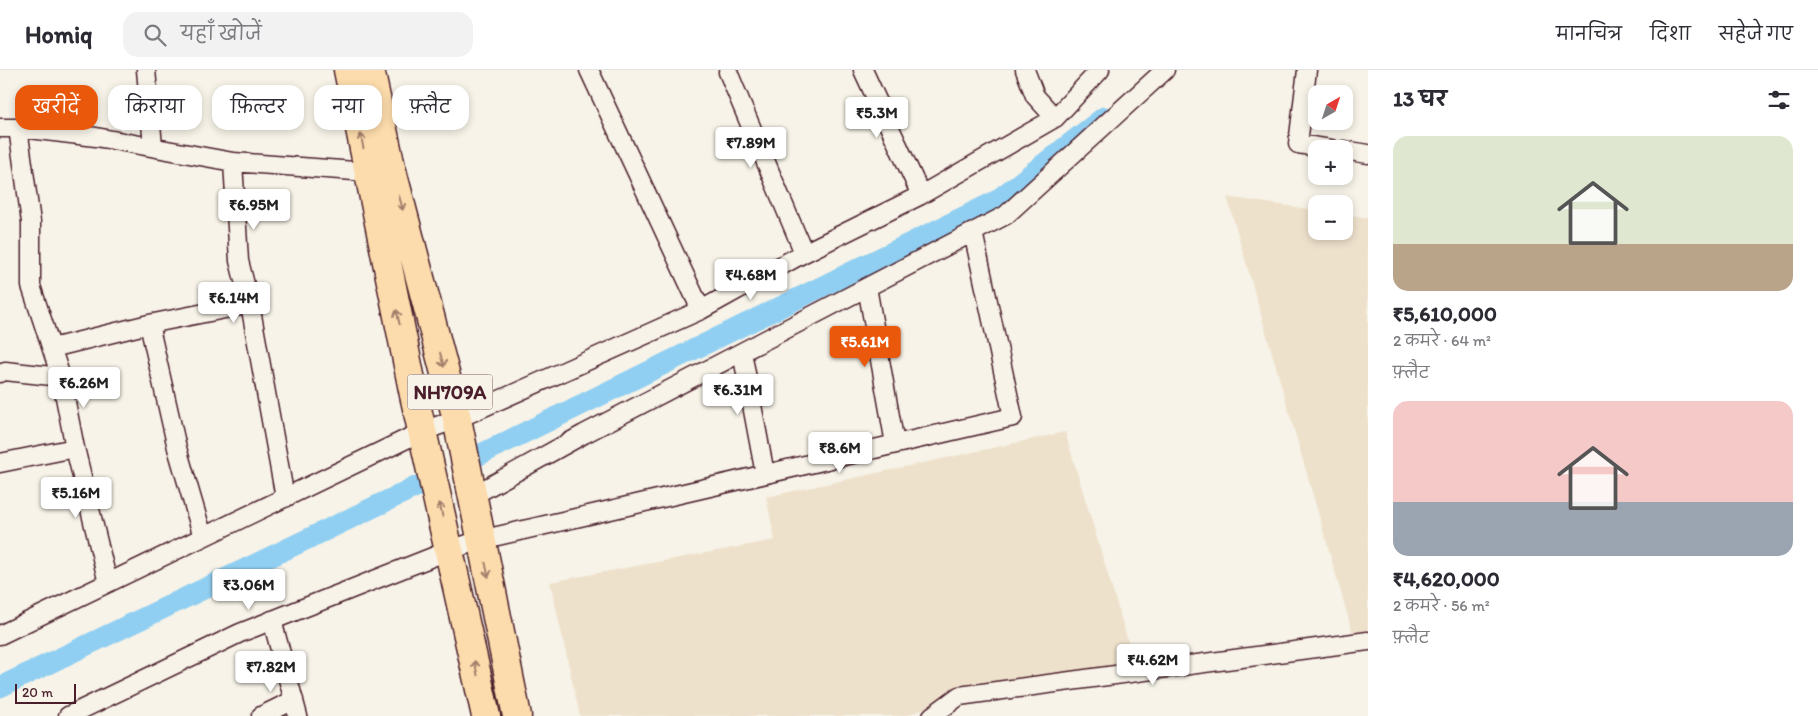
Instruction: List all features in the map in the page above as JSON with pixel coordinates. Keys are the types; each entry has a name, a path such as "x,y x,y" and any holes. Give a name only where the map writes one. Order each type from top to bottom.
{"highway":[{"name":"NH709A","path":"348,70 457,419 517,716"},
{"name":"NH709A","path":"370,70 380,169 423,432 486,716"}],"street":[{"path":"146,70 153,146"},
{"path":"589,70 701,310"},
{"path":"863,70 921,195"},
{"path":"1025,70 1035,96 1055,118"},
{"path":"0,635 423,432 457,419 701,310 804,254 921,195 1055,118 1100,70"},
{"path":"472,496 584,434 1006,215 1165,70"},
{"path":"1307,70 1298,144 1308,146"},
{"path":"728,72 804,254"},
{"path":"0,128 15,128"},
{"path":"18,130 31,222 31,286 61,377 75,448 108,582"},
{"path":"35,130 153,146 233,162 380,169"},
{"path":"1353,152 1368,154"},
{"path":"233,162 239,261 250,304 284,498"},
{"path":"68,716 240,632 480,540 1013,417 973,232"},
{"path":"867,287 895,444"},
{"path":"52,348 149,324 250,304"},
{"path":"149,324 177,448 203,537"},
{"path":"742,352 765,474"},
{"path":"0,373 5,371 61,377"},
{"path":"0,463 75,448"},
{"path":"261,716 296,708 272,620"},
{"path":"932,716 959,696 1368,641"}],"shaded area":[{"path":"1227,197 1308,209 1308,240 1353,240 1353,216 1368,218 1368,647 1357,648"},
{"path":"1065,432 1137,671 959,696 905,716 580,716 550,582 775,540 766,497"}],"waterway":[{"path":"475,457 996,201 1104,117"},
{"path":"0,687 424,483"}]}
